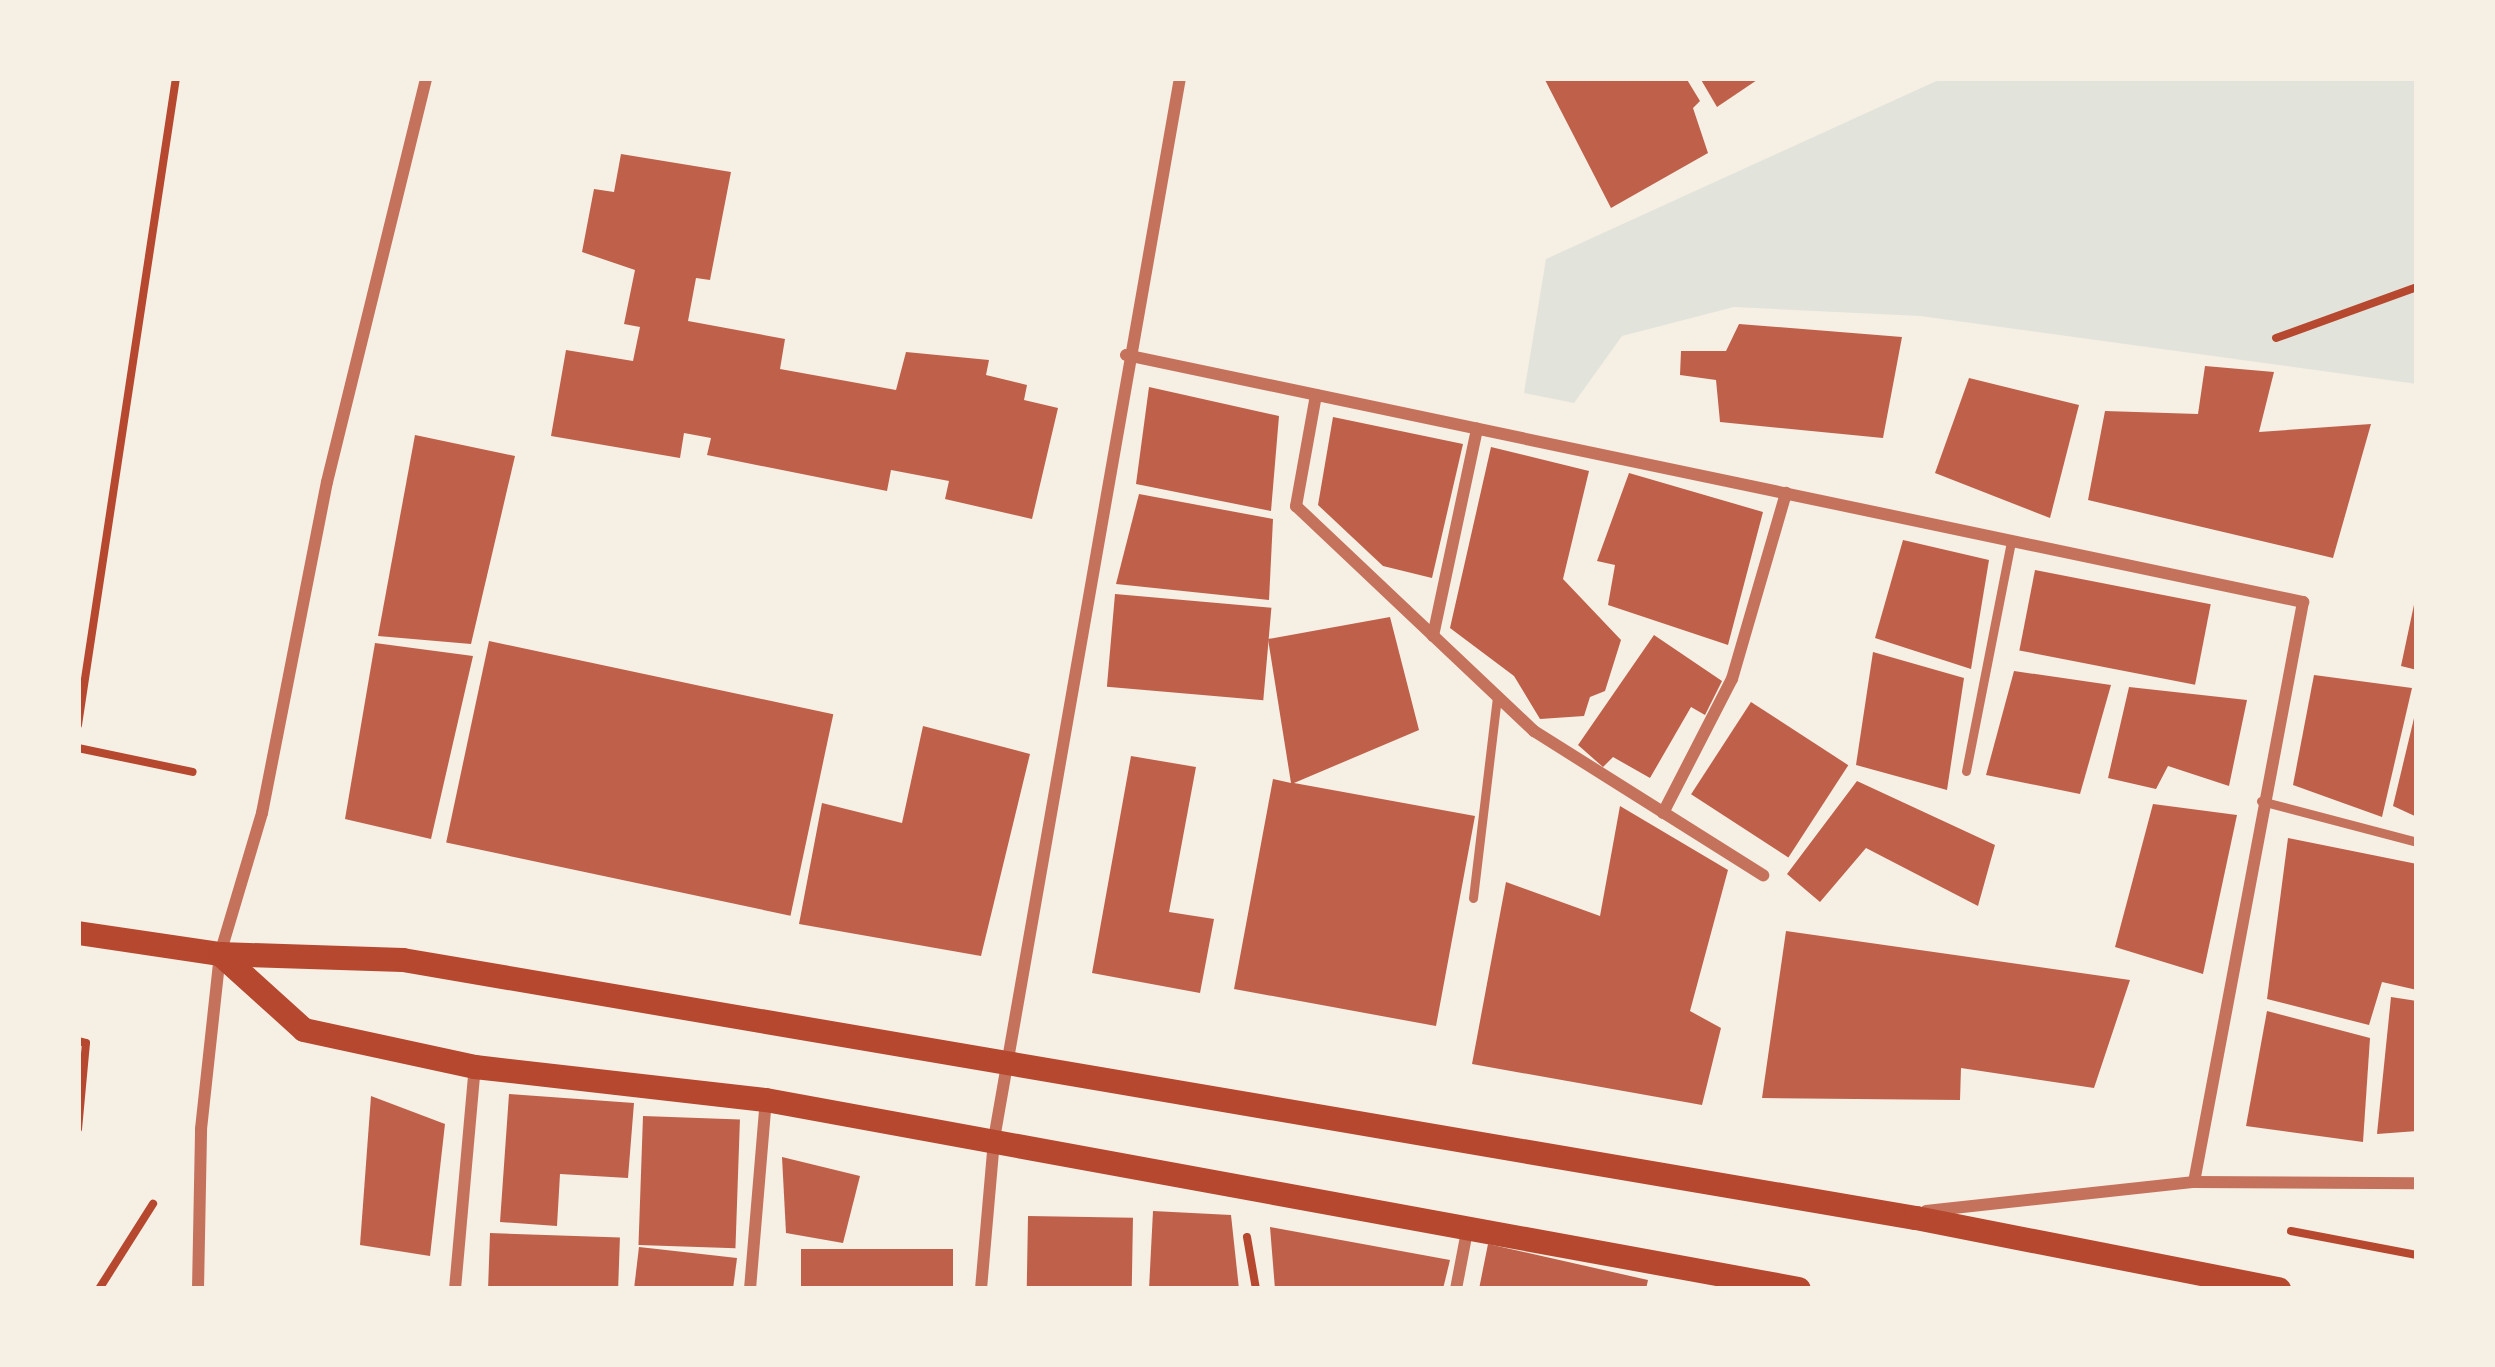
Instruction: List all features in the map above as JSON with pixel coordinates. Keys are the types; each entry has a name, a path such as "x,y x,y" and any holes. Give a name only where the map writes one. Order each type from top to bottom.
{"main road":[{"path":"78,933 220,954 403,960 1895,1215 2279,1289"},
{"path":"220,954 304,1030 475,1066 766,1100 994,1139 1798,1289"}],"street":[{"path":"198,1289 201,1129 220,954 262,813 327,482 426,78"},
{"path":"981,1289 994,1139 1126,355 1180,78"},
{"path":"1126,355 2303,602 2261,801 2194,1182"},
{"path":"1316,395 1296,506 1534,731 1763,875"},
{"path":"1433,636 1477,429"},
{"path":"1663,813 1732,679 1786,493"},
{"path":"455,1289 475,1066"},
{"path":"751,1289 766,1100"},
{"path":"1895,1215 2194,1182 2417,1183"},
{"path":"1456,1289 1468,1226"}],"lane":[{"path":"1966,771 2011,541"},
{"path":"1473,898 1497,696"},
{"path":"2261,801 2417,842"}],"path":[{"path":"78,725 176,78"},
{"path":"2276,338 2417,286"},
{"path":"78,748 194,772"},
{"path":"78,1042 86,1043 78,1129"},
{"path":"99,1289 201,1129"}],"shaded area":[{"path":"1943,78 2417,78 2417,384 1920,316 1734,307 1622,336 1574,403 1524,393 1546,259"}],"building":[{"path":"1544,78 1686,78 1700,101 1693,108 1708,153 1611,208"},
{"path":"1700,78 1760,78 1717,107"},
{"path":"621,154 731,172 710,280 696,278 688,321 785,339 780,369 896,390 906,352 989,360 986,375 1027,385 1024,400 1058,408 1032,519 945,499 949,481 891,470 887,491 707,455 711,438 684,433 680,458 551,436 566,350 633,361 640,327 624,324 635,270 582,252 594,189 614,192"},
{"path":"1739,324 1902,337 1883,438 1720,422 1716,380 1680,375 1681,351 1726,351"},
{"path":"2205,366 2274,372 2259,432 2371,424 2333,558 2088,500 2105,411 2198,414"},
{"path":"1969,378 2079,405 2050,518 1935,473"},
{"path":"1149,387 1279,416 1271,511 1136,484"},
{"path":"1333,417 1463,444 1432,578 1383,566 1318,505"},
{"path":"415,435 515,456 471,644 378,636"},
{"path":"1491,447 1589,471 1563,579 1621,640 1605,691 1590,697 1584,716 1540,719 1514,676 1450,628"},
{"path":"1629,473 1763,512 1728,645 1608,605 1615,565 1597,561"},
{"path":"1139,494 1273,519 1269,600 1116,584"},
{"path":"1903,540 1989,560 1971,669 1875,638"},
{"path":"2035,570 2211,604 2195,685 2019,650"},
{"path":"1115,594 1271,608 1263,700 1107,687"},
{"path":"2417,600 2417,670 2401,666"},
{"path":"1390,617 1419,730 1294,783 1475,816 1436,1026 1234,989 1273,779 1291,783 1268,639"},
{"path":"1654,635 1722,681 1705,715 1691,707 1650,778 1613,757 1603,767 1578,745"},
{"path":"489,641 833,714 790,916 446,842"},
{"path":"375,643 473,656 431,839 345,819"},
{"path":"1873,652 1964,678 1947,790 1856,765"},
{"path":"2014,671 2111,685 2080,794 1986,775"},
{"path":"2314,675 2412,688 2382,817 2293,785"},
{"path":"2129,687 2247,700 2229,786 2168,766 2156,789 2108,778"},
{"path":"1751,702 1848,765 1788,857 1691,794"},
{"path":"2417,714 2417,817 2393,806"},
{"path":"923,726 1030,754 981,956 799,924 822,803 902,823"},
{"path":"1131,756 1196,767 1169,912 1214,919 1200,993 1092,973"},
{"path":"1857,781 1995,845 1978,906 1866,848 1820,902 1787,874"},
{"path":"2153,804 2237,815 2203,974 2115,947"},
{"path":"1620,806 1728,870 1690,1011 1721,1028 1702,1105 1472,1064 1506,882 1600,916"},
{"path":"2288,838 2417,864 2417,990 2382,982 2369,1025 2267,999"},
{"path":"1786,931 2130,980 2094,1088 1961,1068 1960,1100 1762,1098"},
{"path":"2391,997 2417,1001 2417,1131 2377,1134"},
{"path":"2267,1011 2370,1038 2363,1142 2246,1126"},
{"path":"509,1094 634,1103 628,1178 560,1174 557,1226 500,1222"},
{"path":"371,1096 445,1124 430,1256 360,1245"},
{"path":"643,1116 740,1119 735,1248 638,1245"},
{"path":"782,1157 860,1176 843,1243 786,1233"},
{"path":"1153,1211 1231,1215 1239,1289 1149,1289"},
{"path":"1028,1216 1133,1218 1132,1289 1027,1289"},
{"path":"1270,1227 1450,1260 1443,1289 1275,1289"},
{"path":"490,1233 620,1238 618,1289 488,1289"},
{"path":"1488,1244 1648,1280 1646,1289 1479,1289"},
{"path":"639,1247 737,1258 733,1289 634,1289"},
{"path":"801,1249 953,1249 953,1289 801,1289"}]}
